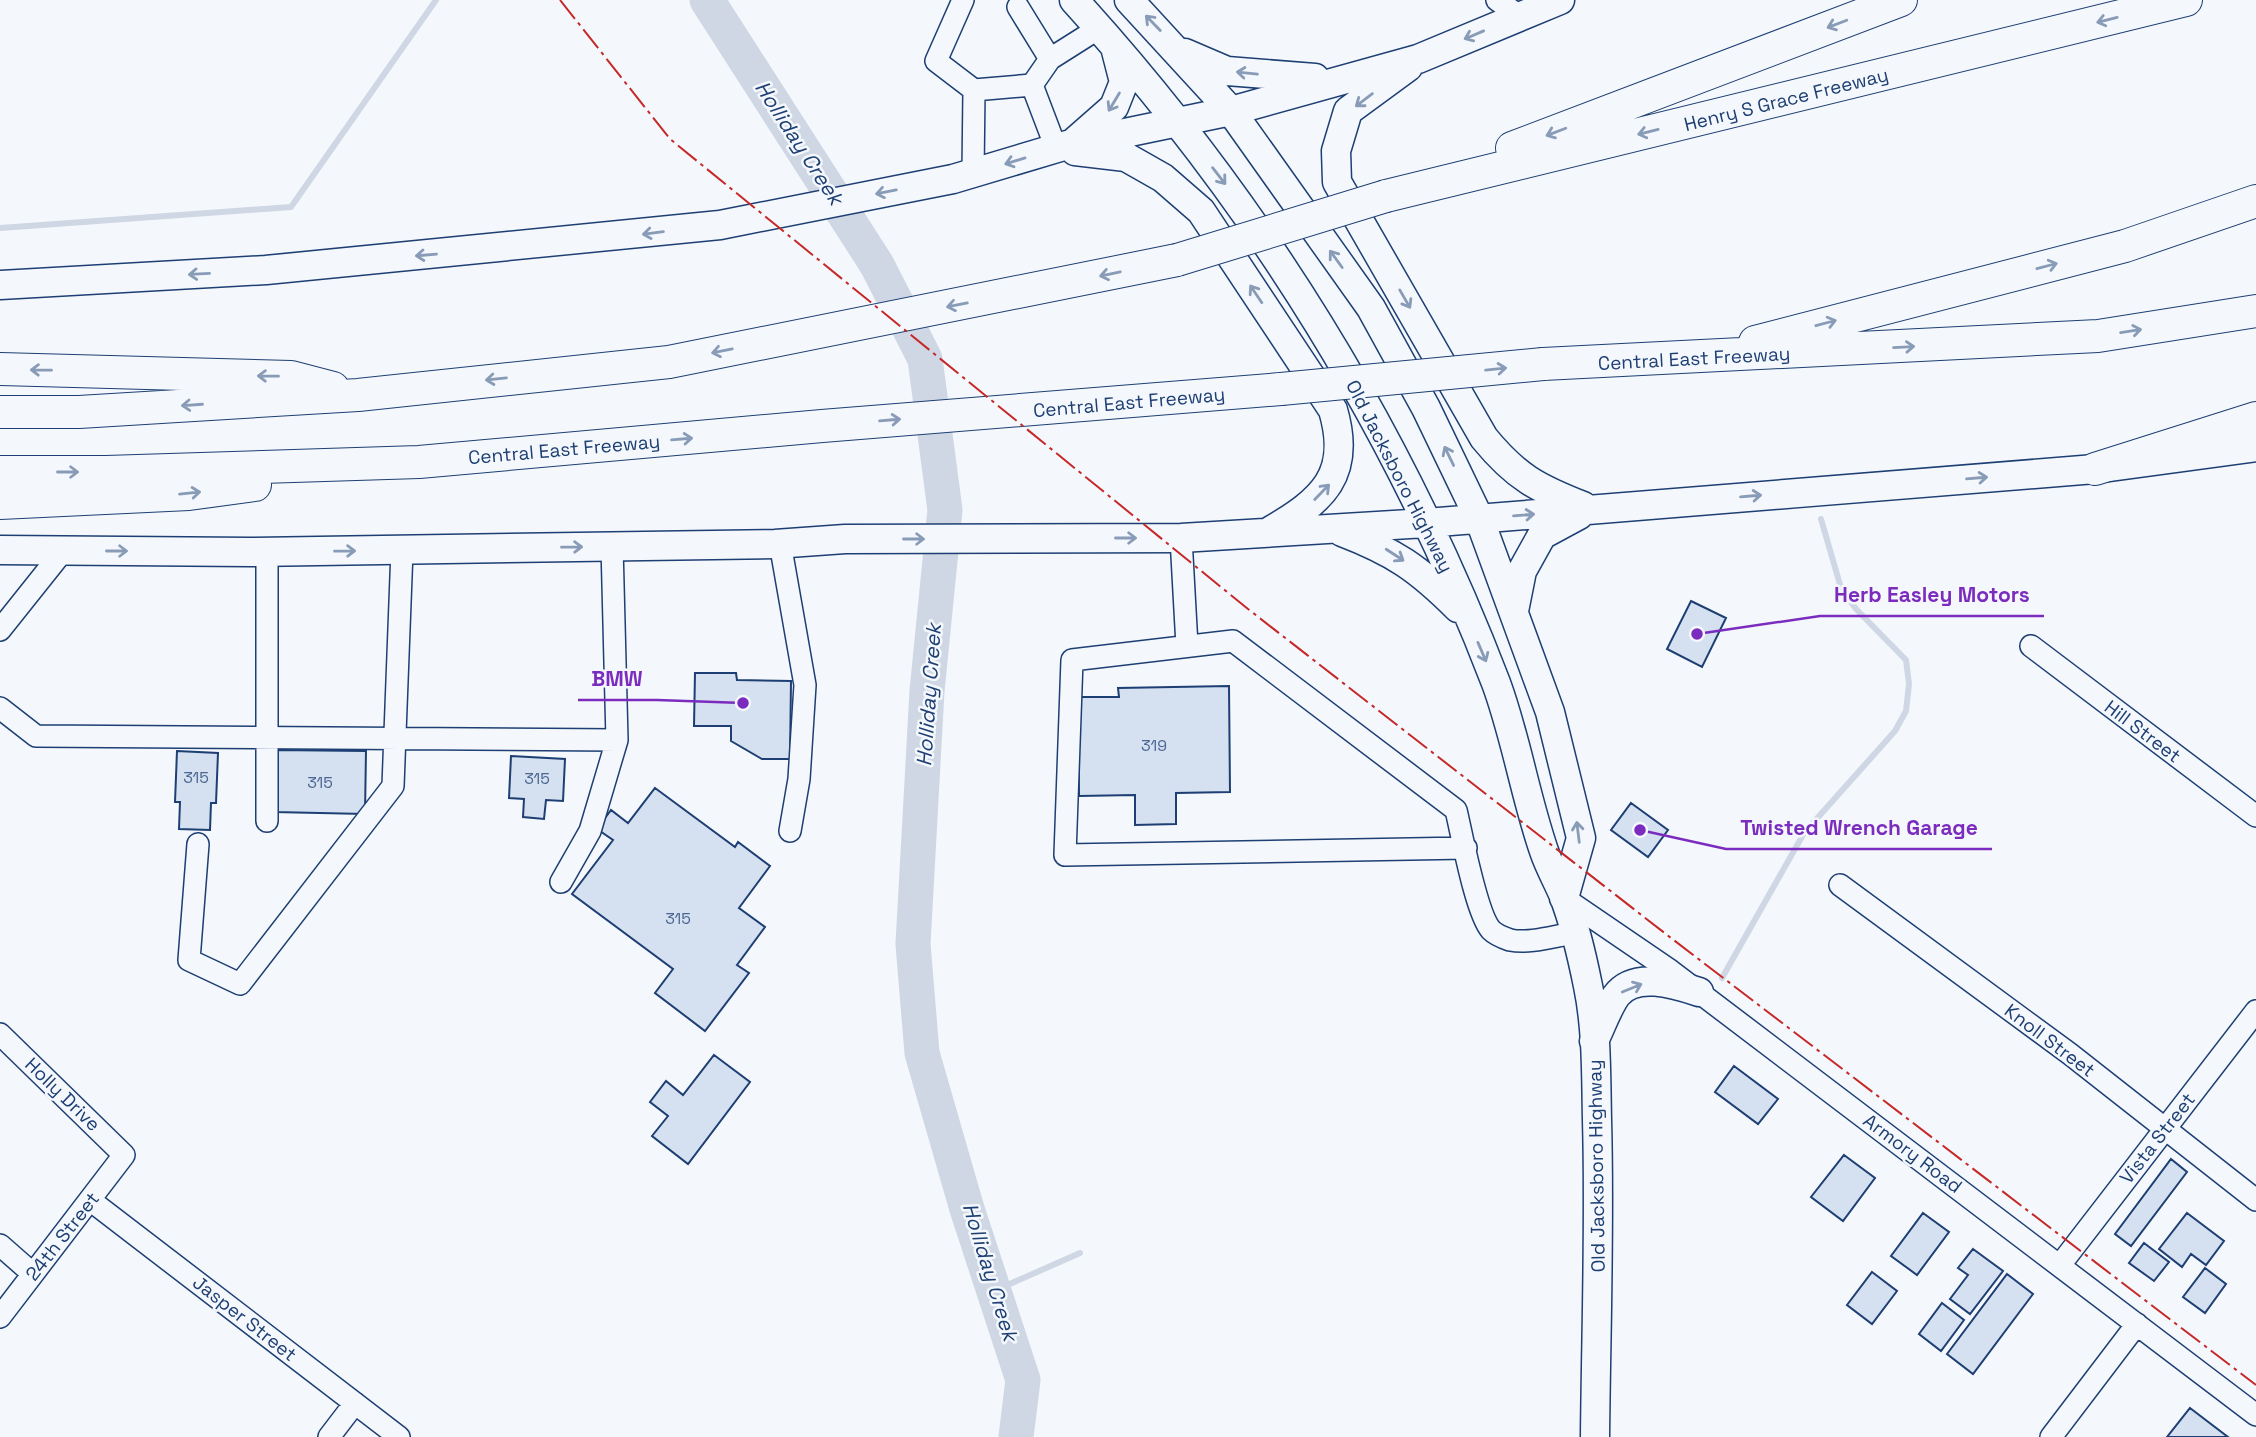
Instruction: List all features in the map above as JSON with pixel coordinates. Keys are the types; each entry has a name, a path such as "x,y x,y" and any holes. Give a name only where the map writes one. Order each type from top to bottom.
{"highway":[{"path":"0,412 79,412 358,395 669,362 1177,260 1386,197 1900,0"},
{"name":"Henry S Grace Freeway","path":"1386,197 2186,0"},
{"path":"1689,359 2125,246 2256,201"},
{"name":"Central East Freeway","path":"0,472 106,472 419,463 822,426 1281,390 1543,364 1689,359 2098,336 2256,311"},
{"path":"0,369 291,377 358,395"},
{"path":"2095,469 2256,418"},
{"path":"0,503 189,494 419,463"}],"main road":[{"name":"Old Jacksboro Highway","path":"1074,0 1177,122 1230,190 1300,291 1376,420 1426,523 1497,687 1545,853 1564,898 1588,988 1594,1041 1599,1181 1595,1437"},
{"path":"1129,0 1178,50 1231,111 1371,308 1426,408 1479,518 1550,712 1581,838 1564,898"},
{"path":"1560,0 1508,8 1418,59 1348,111 1336,151 1337,181 1484,438 1509,468 1542,490 1591,509"},
{"path":"1064,146 1114,107 1124,82 1106,36"},
{"path":"1178,50 1227,71 1339,79"},
{"path":"0,285 266,270 720,225 963,176 1064,146 1231,111 1418,59"},
{"path":"1064,146 1126,158 1163,178 1201,211 1333,410 1340,432 1340,459 1329,487 1301,513 1267,532"},
{"path":"0,550 267,552 780,544 845,539 1181,538 1426,523 2095,469 2256,447"},
{"path":"1514,611 1521,571 1542,535 1591,509"},
{"path":"1332,528 1384,548 1413,567 1468,618"},
{"path":"1594,1041 1617,994 1638,984 1666,981 1699,992"}],"street":[{"path":"963,0 936,61 974,90 1031,85 1050,59 1106,36"},
{"path":"1014,2 1050,59"},
{"path":"1031,85 1064,146"},
{"path":"963,176 974,90"},
{"path":"1181,538 1186,646"},
{"path":"780,544 806,685 799,779 790,831"},
{"path":"561,882 590,831 617,740 612,547"},
{"path":"198,844 189,960 240,984 393,786 402,550"},
{"path":"0,631 63,551"},
{"path":"267,552 267,821"},
{"path":"1466,848 1065,855 1072,660 1233,641 1456,810 1466,848 1482,910 1491,929 1506,939 1521,942 1574,933"},
{"name":"Hill Street","path":"2031,646 2256,816"},
{"path":"0,708 36,736 617,740"},
{"name":"Knoll Street","path":"1840,885 2165,1127 2256,1200"},
{"name":"Armory Road","path":"1564,898 1699,992 2256,1415"},
{"name":"Vista Street","path":"2060,1265 2256,1011"},
{"name":"Holly Drive","path":"0,1034 124,1155"},
{"name":"24th Street","path":"0,1317 124,1155"},
{"name":"Jasper Street","path":"90,1200 399,1437"},
{"path":"0,1245 33,1274"},
{"path":"2051,1437 2137,1324"},
{"path":"329,1437 355,1403"}],"building":[{"path":"1691,601 1726,618 1702,667 1667,649"},
{"path":"695,673 736,673 737,680 791,681 790,759 762,759 731,741 731,726 694,726"},
{"path":"1229,686 1230,792 1176,793 1176,824 1135,825 1135,795 1079,796 1078,697 1119,697 1118,688"},
{"path":"275,750 366,751 365,814 274,812"},
{"path":"177,751 218,753 216,803 211,803 210,830 179,829 180,802 175,802"},
{"path":"511,756 565,759 563,801 546,800 544,819 523,817 524,799 509,798"},
{"path":"655,788 735,847 738,842 770,866 739,908 765,927 737,965 749,973 705,1031 655,993 673,969 572,894 613,840 597,829 611,810 628,823"},
{"path":"1631,803 1668,830 1648,857 1611,830"},
{"path":"714,1055 750,1082 688,1164 652,1136 668,1116 650,1102 666,1081 683,1095"},
{"path":"1734,1066 1778,1099 1758,1124 1715,1092"},
{"path":"1844,1155 1875,1178 1843,1221 1811,1197"},
{"path":"2171,1159 2187,1172 2131,1246 2115,1234"},
{"path":"1923,1213 1949,1232 1917,1275 1891,1256"},
{"path":"2187,1213 2224,1241 2206,1265 2191,1254 2182,1267 2159,1249"},
{"path":"2144,1243 2169,1262 2154,1281 2129,1263"},
{"path":"1973,1249 2003,1271 1970,1314 1950,1299 1968,1275 1958,1268"},
{"path":"2205,1268 2226,1284 2205,1313 2183,1297"},
{"path":"1872,1272 1897,1291 1872,1324 1847,1305"},
{"path":"2007,1274 2033,1294 1973,1374 1947,1354"},
{"path":"1942,1303 1964,1320 1941,1351 1919,1334"},
{"path":"2190,1408 2228,1437 2167,1437"}],"waterway":[{"path":"0,228 291,207 436,0"},
{"name":"Holliday Creek","path":"707,0 877,265 925,359 945,510 927,691 913,944 922,1053 967,1209 1023,1380 1016,1437"},
{"path":"1722,978 1804,833 1895,731 1906,711 1909,684 1906,660 1856,609 1841,588 1821,519"},
{"path":"994,1291 1080,1253"}],"power":[{"path":"560,0 670,139 1248,609 1671,938 2256,1385"}],"place":[{"name":"Herb Easley Motors","path":"1697,634"},
{"name":"BMW","path":"743,703"},
{"name":"Twisted Wrench Garage","path":"1640,830"}]}
